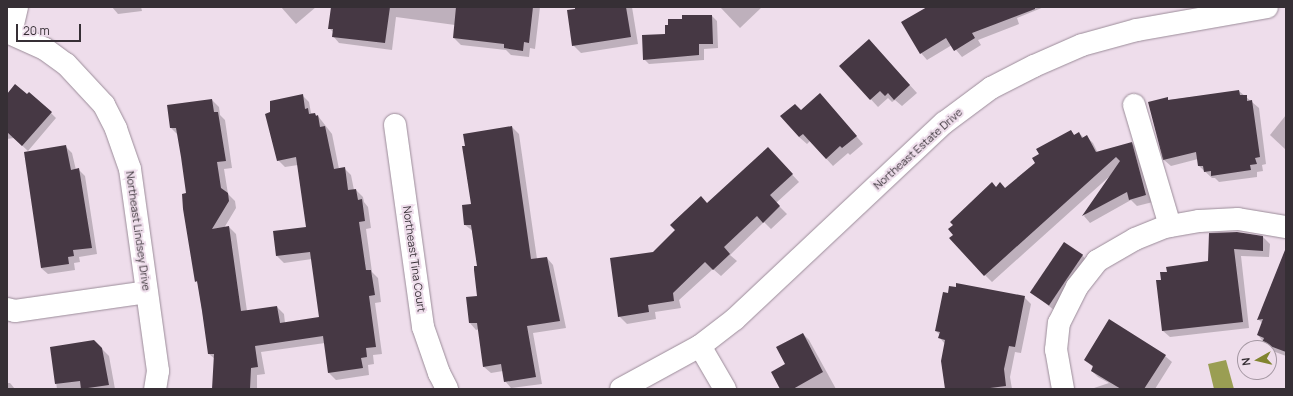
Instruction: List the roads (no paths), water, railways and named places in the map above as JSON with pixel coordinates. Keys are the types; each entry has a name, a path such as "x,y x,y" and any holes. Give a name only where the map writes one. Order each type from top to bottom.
{"street":[{"path":"9,32 17,7"},
{"name":"Northeast Estate Drive","path":"621,389 700,346 735,320 944,123 991,88 1034,66 1082,45 1137,30 1267,7"},
{"name":"Northeast Lindsey Drive","path":"9,32 45,49 66,64 104,105 116,129 130,169 158,371 155,389"},
{"path":"1134,105 1170,226"},
{"name":"Northeast Tina Court","path":"395,125 423,327 439,373 447,389"},
{"path":"1060,389 1056,350 1059,323 1077,287 1097,261 1134,239 1170,226 1199,221 1238,219 1286,227"},
{"path":"7,309 15,311 147,292"},
{"path":"700,346 725,389"}]}
